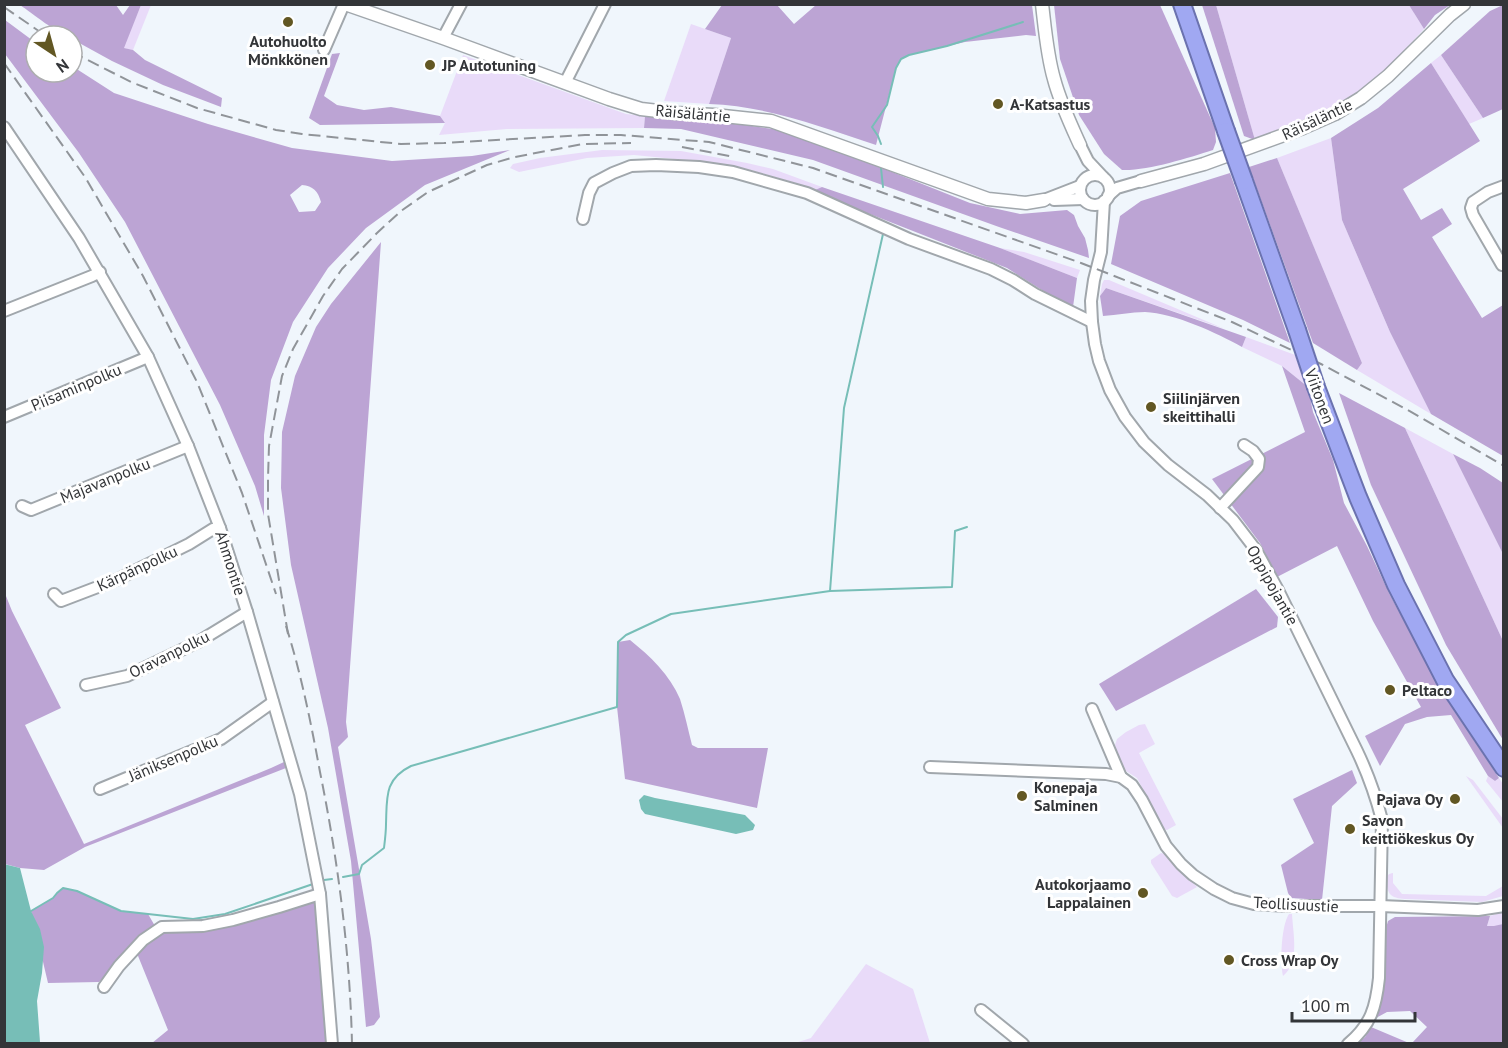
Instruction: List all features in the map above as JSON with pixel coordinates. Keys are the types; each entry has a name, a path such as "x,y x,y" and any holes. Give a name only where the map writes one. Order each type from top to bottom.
{"highway":[{"name":"Viitonen","path":"1182,4 1316,387 1377,545 1445,680 1503,768"}],"street":[{"name":"Räisäläntie","path":"344,4 641,109 771,121 988,199 1026,203 1044,200"},
{"path":"324,50 344,4"},
{"path":"443,38 461,4"},
{"path":"565,83 605,4"},
{"path":"1042,4 1054,78 1064,109 1088,161 1109,186 1106,199"},
{"name":"Räisäläntie","path":"1141,181 1204,164 1335,114 1361,98 1388,76 1464,4"},
{"name":"Ahmontie","path":"4,127 79,238 148,357 188,446 220,528 300,794 320,894 332,1044"},
{"path":"1080,145 1084,172 1080,190 1096,215 1103,233"},
{"path":"583,219 589,193 594,183 631,166 688,166 733,172 807,193 909,239 991,270 1092,322"},
{"path":"1044,200 1081,184 1086,178 1094,175 1116,184 1141,181"},
{"path":"1044,200 1085,200 1095,204 1106,199 1117,188 1141,181"},
{"path":"1502,265 1471,208 1473,202 1503,186"},
{"name":"Oppipojantie","path":"1106,199 1101,252 1092,291 1092,322 1099,360 1110,390 1125,417 1144,442 1233,520 1256,550 1369,775 1376,794 1382,820 1377,999 1370,1017 1358,1035 1348,1044"},
{"path":"4,311 99,272"},
{"name":"Piisaminpolku","path":"4,417 148,357"},
{"path":"1220,508 1258,467 1259,459 1244,444"},
{"name":"Majavanpolku","path":"22,506 31,510 188,446"},
{"name":"Kärpänpolku","path":"54,594 61,601 116,580 189,544 213,529 220,528"},
{"name":"Oravanpolku","path":"86,685 127,676 198,642 247,612"},
{"name":"Jäniksenpolku","path":"100,789 221,739 273,702"},
{"path":"1092,710 1120,777"},
{"path":"930,767 1106,774 1120,777"},
{"name":"Teollisuustie","path":"1120,777 1132,784 1166,846 1178,861 1214,889 1232,898 1254,904 1287,906 1380,906 1478,910 1503,906"},
{"path":"104,987 118,966 143,940 162,927 203,926 233,920 320,894"},
{"path":"981,1010 1023,1044"}],"shaded area":[{"path":"20,5 116,5 123,15 130,5 141,5 124,48 133,50 145,60 222,98 221,107 163,85 84,46 84,24 47,24"},
{"path":"141,5 151,5 133,50 123,48"},
{"path":"722,5 777,5 794,24 816,5 1032,5 1036,36 1026,35 965,42 909,55 901,59 896,68 876,145 773,113 709,104 731,38 705,29"},
{"path":"1054,5 1160,5 1215,128 1216,142 1213,150 1168,163 1132,170 1122,170 1104,154 1079,115 1060,59"},
{"path":"1202,5 1216,5 1255,140 1244,136"},
{"path":"1216,5 1428,5 1414,13 1424,29 1376,81 1341,106 1255,140"},
{"path":"1409,5 1450,5 1435,15 1424,29"},
{"path":"1503,5 1503,109 1483,118 1441,55 1490,11"},
{"path":"5,20 24,34 24,79 5,54"},
{"path":"691,24 731,38 709,104 664,101"},
{"path":"340,53 324,96 337,105 364,110 391,107 440,116 445,123 320,125 309,118 332,54"},
{"path":"463,55 626,114 645,116 644,128 507,129 439,135 445,123 440,116"},
{"path":"1441,55 1483,118 1469,124 1431,63"},
{"path":"1431,63 1480,141 1403,189 1421,220 1442,208 1452,224 1432,237 1482,318 1503,305 1503,456 1431,414 1390,332 1342,220 1331,138 1378,108"},
{"path":"84,74 114,93 208,124 292,148 392,161 472,156 510,150 425,185 366,228 328,268 293,322 271,380 264,435 264,516 255,486 220,405 125,222 79,153 27,84 84,84","holes":["302,185 312,188 321,202 315,211 299,212 290,195"]},
{"path":"645,116 779,130 970,203 1020,214 1067,210 1074,215 1085,238 1089,258 813,160 681,129 644,128"},
{"path":"1331,138 1342,220 1390,332 1431,414 1357,370 1362,363 1277,158"},
{"path":"602,150 681,151 773,169 822,187 815,190 747,169 715,163 634,155 587,158 519,172 510,168 513,164 540,158"},
{"path":"1277,158 1362,363 1357,370 1313,343 1249,167"},
{"path":"1230,173 1290,343 1243,320 1111,264 1120,216 1141,201"},
{"path":"822,187 1000,248 1077,278 1073,307 1064,304 1007,268 819,194 815,190"},
{"path":"381,242 346,722 348,737 338,747 371,939 380,1017 374,1025 366,1027 351,861 328,728 291,565 281,488 282,432 295,376 316,327 331,304"},
{"path":"1000,248 1024,252 1080,270 1077,278"},
{"path":"1104,280 1109,280 1225,329 1106,288 1100,296"},
{"path":"1106,288 1246,337 1242,347 1195,325 1156,313 1140,312 1103,316 1100,296"},
{"path":"1246,337 1298,356 1308,387 1282,366 1242,347"},
{"path":"1282,366 1308,387 1313,412 1333,460 1344,503 1390,595 1449,703 1499,778 1495,781 1488,776 1451,715 1427,717 1405,724 1380,766 1365,736 1421,707 1373,621 1337,546 1277,577 1260,543 1212,479 1305,432"},
{"path":"1339,393 1405,428 1503,641 1503,740 1446,645 1371,485"},
{"path":"1405,428 1453,454 1503,554 1503,641"},
{"path":"1453,454 1503,483 1503,554"},
{"path":"1256,589 1278,617 1277,627 1116,711 1099,684"},
{"path":"4,591 61,708 25,725 84,844 284,762 286,768 85,847 44,870 5,864"},
{"path":"630,640 659,666 676,690 692,745 698,748 768,748 757,808 625,779 617,707 618,642"},
{"path":"1145,724 1155,744 1139,753 1176,825 1167,830 1163,829 1137,778 1126,771 1121,763 1115,745 1117,739 1126,732"},
{"path":"1352,770 1357,783 1332,806 1322,900 1291,898 1281,865 1314,843 1293,799"},
{"path":"1466,776 1473,780 1503,819 1503,828"},
{"path":"1488,776 1495,781 1499,778 1503,784 1503,802 1486,781"},
{"path":"644,795 745,815 755,825 753,830 736,834 645,814 639,800"},
{"path":"1161,853 1165,854 1197,887 1177,898 1172,896 1151,863 1151,860"},
{"path":"4,864 20,868 31,911 40,929 44,947 37,1001 40,1042 42,1043 5,1043"},
{"path":"1393,873 1393,883 1402,894 1486,896 1503,886 1503,896 1482,902 1398,898 1392,896 1387,885 1388,875"},
{"path":"63,888 77,891 121,911 148,914 155,926 203,926 320,894 332,1043 152,1043 168,1030 134,946 99,982 48,983 31,911 53,898"},
{"path":"1503,912 1503,924 1494,927 1487,926 1490,916"},
{"path":"1289,914 1292,914 1294,956 1283,976 1282,944 1284,927"},
{"path":"1490,916 1487,926 1503,924 1503,1043 1412,1043 1427,1027 1410,1011 1387,1012 1376,1018 1379,1011 1388,921 1395,917"},
{"path":"866,964 913,989 930,1043 795,1043 811,1038"},
{"path":"1371,1027 1409,1043 1358,1043"}],"waterway":[{"path":"881,144 872,127 887,105 896,68 901,59 1023,22"},
{"path":"881,168 883,187"},
{"path":"830,591 844,408 883,234"},
{"path":"343,877 359,874 362,865 384,848 389,790 391,783 402,771 411,766 617,707 618,642 626,635 671,614 830,591 952,587 955,531 967,527"},
{"path":"324,880 332,879"},
{"path":"31,911 53,898 63,888 77,891 121,911 193,919 225,914 313,884"}],"railway":[{"path":"4,7 29,24"},
{"path":"84,58 131,82 197,108 276,130 302,134 401,144 621,135 709,142 813,168 1081,263 1232,322 1321,364 1406,409 1504,466"},
{"path":"4,63 85,177 143,276 197,382 242,493 276,594"},
{"path":"288,634 268,514 269,446 282,376 293,349 323,296 342,269 377,233 401,211 428,192 487,165 515,157 583,144 631,143"},
{"path":"682,147 735,157"},
{"path":"286,626 305,698 332,839 346,941 352,1044"}],"place":[{"name":"Autohuolto Mönkkönen","path":"288,22"},
{"name":"JP Autotuning","path":"430,65"},
{"name":"A-Katsastus","path":"998,104"},
{"name":"Siilinjärven skeittihalli","path":"1151,407"},
{"name":"Peltaco","path":"1390,690"},
{"name":"Konepaja Salminen","path":"1022,796"},
{"name":"Pajava Oy","path":"1455,799"},
{"name":"Savon keittiökeskus Oy","path":"1350,829"},
{"name":"Autokorjaamo Lappalainen","path":"1143,893"},
{"name":"Cross Wrap Oy","path":"1229,960"}]}
